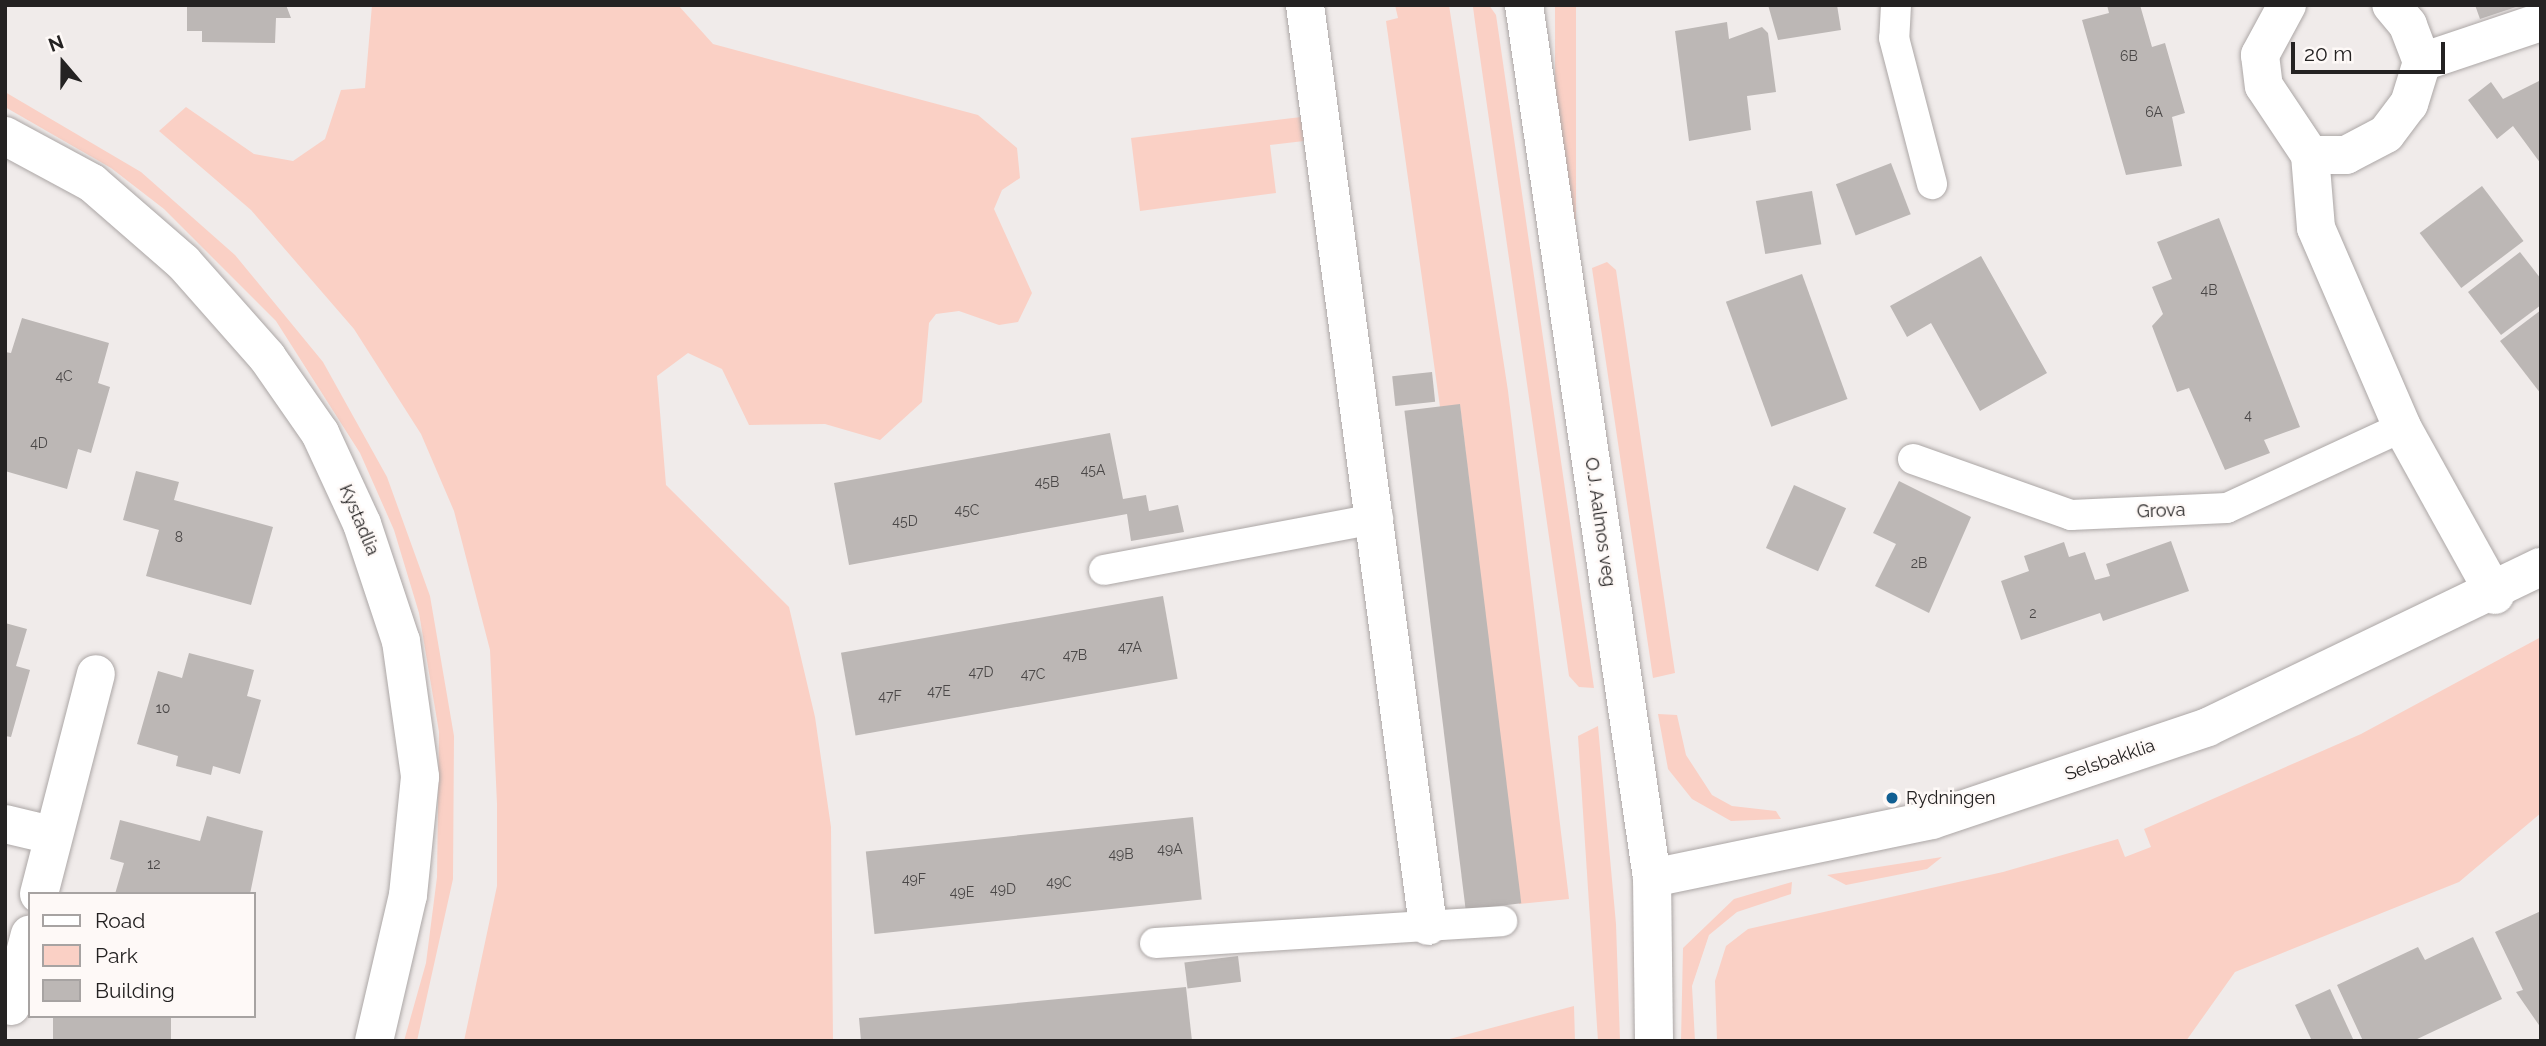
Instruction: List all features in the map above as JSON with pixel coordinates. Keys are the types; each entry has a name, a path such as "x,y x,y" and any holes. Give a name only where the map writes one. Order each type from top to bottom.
{"street":[{"path":"1305,5 1378,518 1428,926"},
{"name":"O.J. Aalmos veg","path":"1524,5 1652,878 1654,1041"},
{"path":"2287,5 2260,55 2264,86 2309,155 2316,228 2402,427 2495,594"},
{"path":"2309,155 2346,155 2386,134 2409,104 2423,62 2408,25 2391,5"},
{"path":"2423,62 2541,22"},
{"name":"Kystadlia","path":"5,136 92,183 183,262 267,357 313,422 362,524 401,641 420,777 408,895 374,1041"},
{"name":"Selsbakklia","path":"1652,878 1959,811 2208,727 2495,594 2541,567"},
{"path":"39,892 51,835 96,674"},
{"path":"5,824 51,835"},
{"path":"12,1006 28,942"}],"lane":[{"path":"1896,5 1894,38 1932,184"},
{"name":"Grova","path":"1913,459 2071,515 2227,509 2402,427"},
{"path":"1104,570 1378,518"},
{"path":"1155,943 1502,921"}],"green space":[{"path":"372,5 678,5 713,44 978,115 1017,148 1020,178 1002,190 994,209 1032,293 1018,322 999,325 959,311 936,314 929,323 922,402 880,440 825,424 749,425 722,369 688,353 657,376 666,485 789,607 815,717 831,827 833,1041 464,1041 497,886 497,804 490,650 454,511 421,434 354,329 251,210 159,131 186,107 254,154 293,161 325,139 341,90 365,88"},
{"path":"1395,5 1449,5 1508,391 1569,899 1519,904 1460,405 1440,407 1386,21 1398,18"},
{"path":"1489,5 1496,15 1594,688 1579,687 1569,676 1473,7"},
{"path":"1555,5 1576,5 1576,221 1555,221"},
{"path":"5,92 141,172 235,255 323,362 387,477 430,596 454,736 453,879 417,1041 404,1041 426,963 437,877 439,732 419,613 394,530 360,453 276,321 164,209 111,168 5,107"},
{"path":"1301,117 1304,141 1270,145 1276,193 1140,211 1131,138"},
{"path":"1607,262 1616,270 1675,673 1653,678 1592,268"},
{"path":"2541,637 2541,813 2459,882 2235,972 2186,1041 1717,1041 1715,981 1726,946 1748,929 2003,872 2118,839 2125,857 2151,847 2144,829 2361,734"},
{"path":"1658,714 1677,715 1686,755 1712,795 1732,806 1776,811 1781,819 1731,821 1692,799 1668,769"},
{"path":"1598,726 1616,924 1620,1041 1598,1041 1578,736"},
{"path":"1942,857 1927,869 1846,885 1827,875"},
{"path":"1792,882 1791,894 1737,912 1709,935 1692,986 1695,1041 1681,1041 1683,948 1734,899"},
{"path":"1574,1006 1575,1041 1442,1041"}],"building":[{"path":"187,5 286,5 291,18 276,18 275,43 202,42 202,31 187,31"},
{"path":"1768,5 1837,5 1841,30 1778,40"},
{"path":"2107,5 2140,5 2152,47 2165,43 2185,113 2172,117 2182,166 2126,175 2082,20 2109,13"},
{"path":"2475,5 2518,5 2519,6 2480,19"},
{"path":"1727,22 1729,39 1762,27 1768,33 1776,92 1747,96 1751,130 1689,141 1675,31"},
{"path":"2541,80 2541,164 2513,126 2497,139 2468,100 2491,82 2503,99"},
{"path":"1891,163 1911,214 1856,235 1836,184"},
{"path":"2482,186 2524,241 2461,288 2420,233"},
{"path":"1812,191 1821,244 1765,254 1756,201"},
{"path":"2219,218 2300,427 2264,440 2270,453 2225,470 2189,388 2177,392 2152,326 2163,314 2152,287 2172,279 2157,242"},
{"path":"2520,252 2541,279 2541,305 2501,335 2468,292"},
{"path":"1981,256 2047,373 1980,411 1931,323 1907,337 1890,306"},
{"path":"1802,274 1847,399 1771,427 1726,302"},
{"path":"2541,310 2541,394 2500,341"},
{"path":"22,318 109,343 98,383 110,387 91,453 78,449 67,489 5,471 5,352 11,353"},
{"path":"1432,372 1435,402 1395,406 1392,376"},
{"path":"1460,404 1521,903 1466,910 1404,411"},
{"path":"1110,433 1123,499 1146,495 1149,511 1178,505 1184,532 1131,541 1127,514 849,565 834,483"},
{"path":"136,471 179,482 174,500 273,527 251,605 146,576 159,530 123,520"},
{"path":"1899,481 1971,517 1929,613 1875,586 1896,544 1873,533"},
{"path":"1794,485 1846,508 1818,571 1766,548"},
{"path":"2171,541 2189,591 2103,621 2100,613 2021,640 2001,581 2029,571 2024,556 2064,542 2069,557 2085,552 2095,580 2110,576 2106,564"},
{"path":"1163,596 1178,679 856,736 841,653"},
{"path":"5,623 27,629 16,666 30,670 11,737 5,736"},
{"path":"189,653 254,670 247,696 261,700 240,774 213,766 211,775 176,766 178,756 137,744 158,671 182,678"},
{"path":"207,816 263,831 250,892 116,892 124,863 110,859 120,820 200,841"},
{"path":"1193,817 1202,900 874,934 866,851"},
{"path":"2541,911 2541,1028 2516,992 2523,990 2495,932"},
{"path":"2473,937 2502,999 2413,1041 2363,1041 2337,985 2418,947 2425,960"},
{"path":"1238,956 1241,982 1188,988 1184,963"},
{"path":"1186,987 1192,1041 861,1041 859,1018"},
{"path":"2330,989 2354,1041 2312,1041 2295,1005"},
{"path":"53,1018 171,1018 171,1041 53,1041"}],"place":[{"name":"Rydningen","path":"1892,798"}]}
